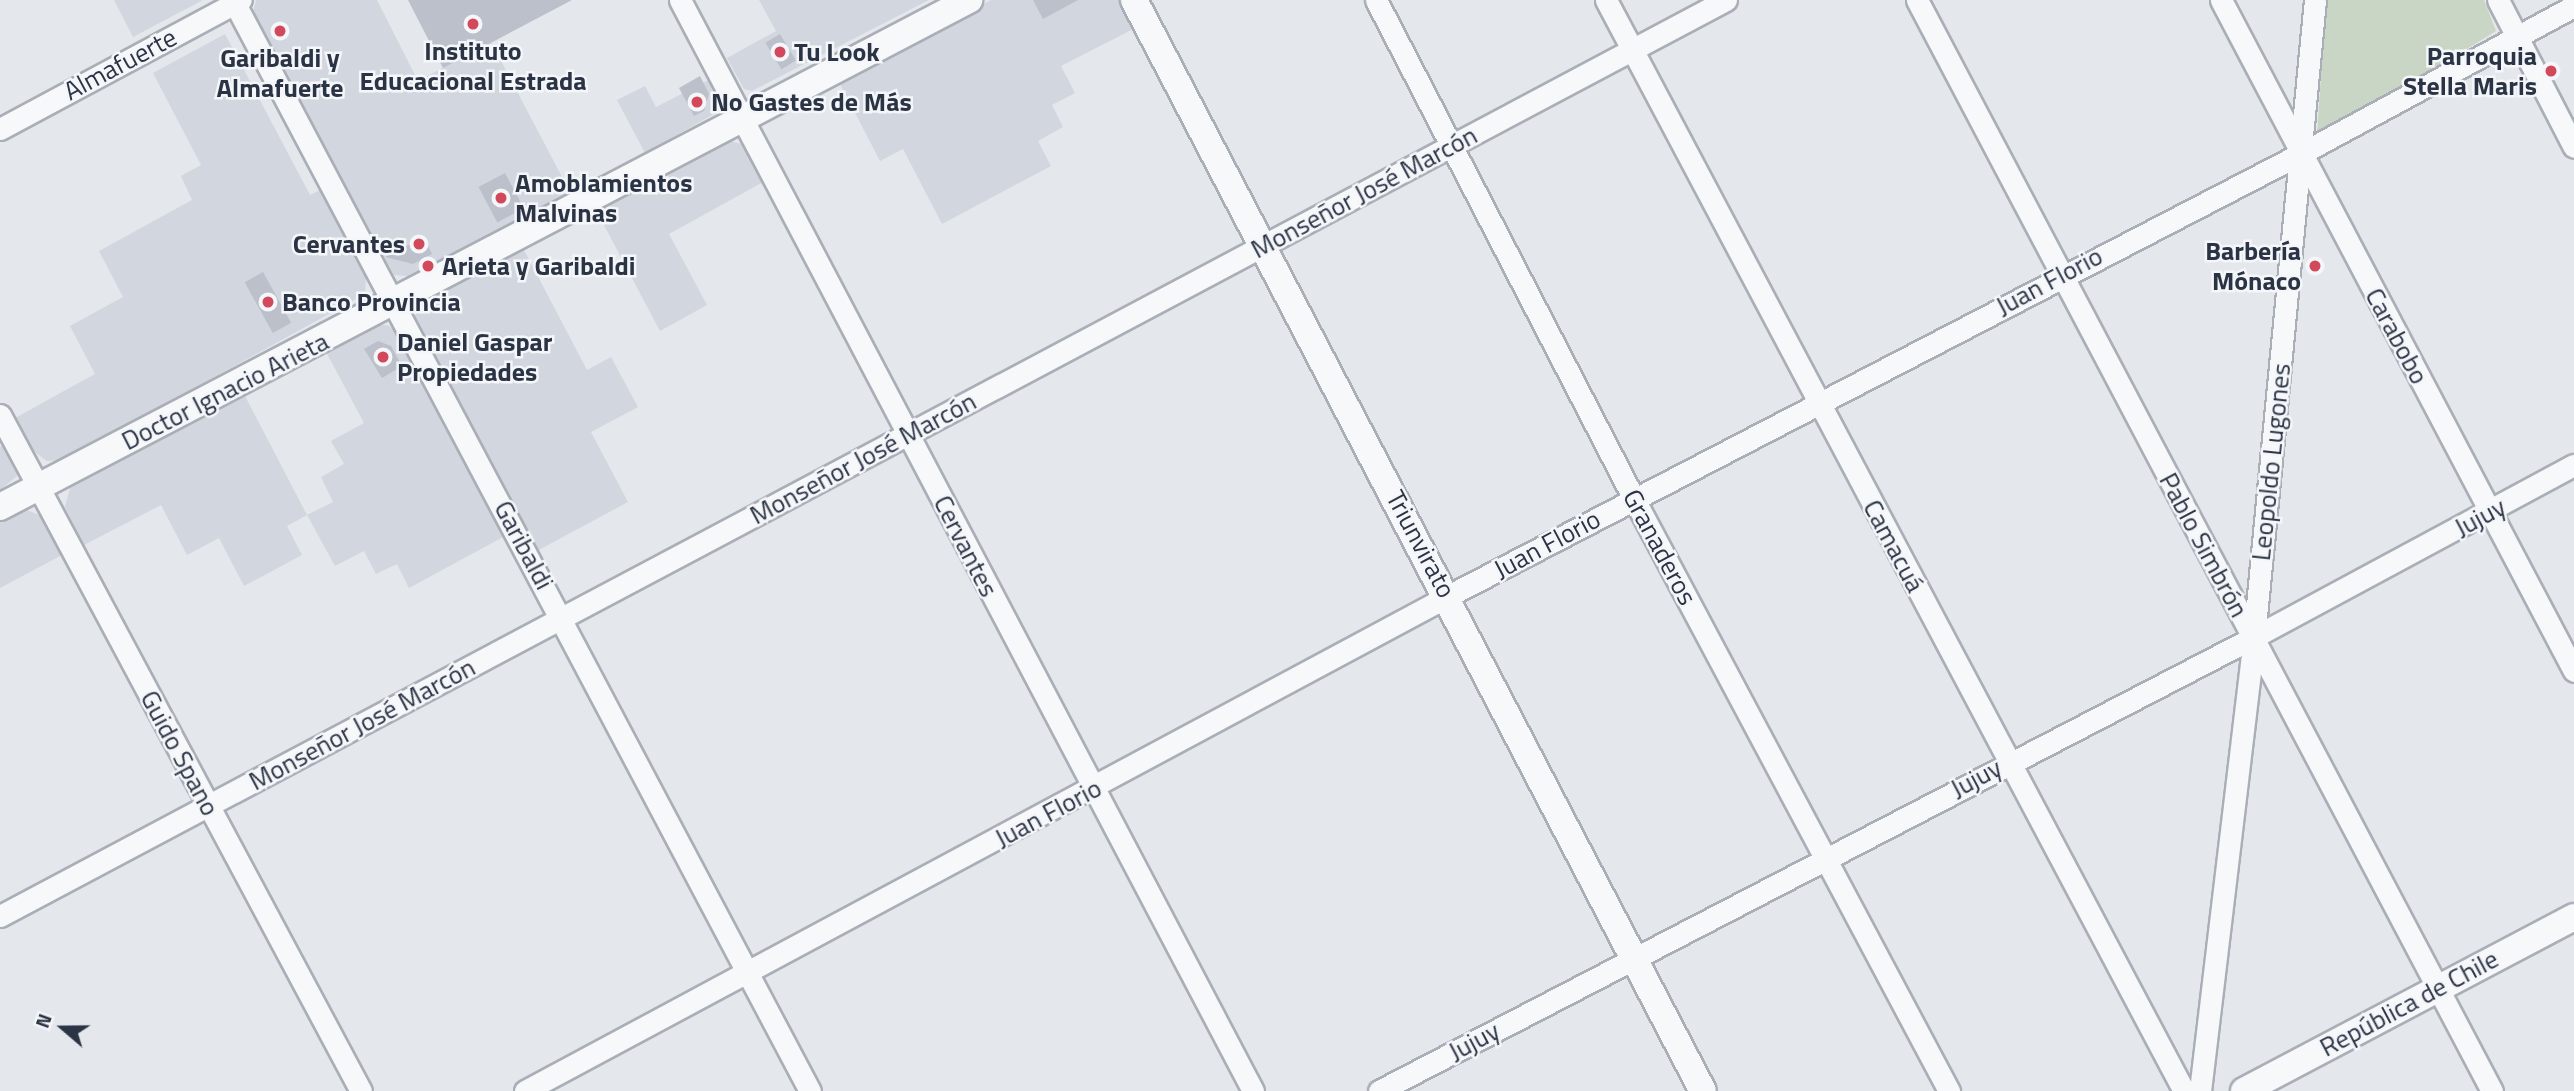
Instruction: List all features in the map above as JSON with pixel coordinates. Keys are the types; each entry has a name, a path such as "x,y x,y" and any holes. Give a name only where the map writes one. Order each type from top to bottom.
{"street":[{"name":"Cervantes","path":"680,0 1253,1091"},
{"name":"Doctor Ignacio Arieta","path":"0,507 397,303 741,117 969,0"},
{"name":"Triunvirato","path":"1134,0 1448,596 1703,1091"},
{"name":"Granaderos","path":"1376,0 1634,499 1949,1091"},
{"name":"Camacuá","path":"1606,0 1818,405 2184,1091"},
{"name":"Monseñor José Marcón","path":"0,916 1726,0"},
{"name":"Pablo Simbrón","path":"1917,0 2059,275 2492,1091"},
{"name":"Carabobo","path":"2221,0 2574,671"},
{"name":"Leopoldo Lugones","path":"2200,1091 2253,637 2315,0"},
{"path":"2498,0 2574,147"},
{"name":"Almafuerte","path":"0,128 236,1"},
{"name":"Garibaldi","path":"236,1 810,1091"},
{"name":"Juan Florio","path":"525,1091 1093,790 1448,596 1818,405 2059,275 2302,153 2574,6"},
{"name":"Guido Spano","path":"0,415 361,1091"},
{"name":"Jujuy","path":"1379,1091 1634,956 2253,637 2489,513 2574,465"},
{"name":"República de Chile","path":"2244,1091 2574,917"}],"shaded area":[{"path":"114,0 203,0 133,37"},
{"path":"256,0 377,0 418,81 491,42 571,194 408,276 394,275 252,18"},
{"path":"759,0 929,0 752,91 744,89 727,58 776,31"},
{"path":"991,0 1129,0 1141,25 1061,66 1075,93 1052,105 1063,127 1038,141 1051,166 942,224 903,149 880,161 839,82"},
{"path":"225,34 310,195 322,189 366,274 365,294 64,460 47,461 32,450 15,418 95,374 70,326 123,297 99,251 192,200 181,176 201,165 153,73"},
{"path":"709,80 717,104 712,115 645,153 617,100 645,86 656,107"},
{"path":"725,140 742,144 765,181 669,234 707,305 660,331 596,210"},
{"path":"523,248 587,370 611,357 638,407 591,432 628,502 535,552 414,322 418,303"},
{"path":"387,325 395,330 505,536 409,588 397,564 376,574 364,551 335,566 307,515 333,502 321,477 344,464 331,441 364,423 325,350 369,326"},
{"path":"245,396 307,515 287,526 302,555 244,586 219,538 187,555 161,505 84,545 65,507 70,488"},
{"path":"7,443 19,464 17,476 0,490 0,447"},
{"path":"24,509 44,517 62,555 0,588 0,522"}],"green space":[{"path":"2326,0 2484,0 2496,31 2328,135 2317,135"}],"building":[{"name":"Instituto Educacional Estrada","path":"408,0 572,0 443,68"},
{"path":"1033,0 1078,0 1043,19"},
{"name":"Tu Look","path":"780,34 796,61 781,69 765,43"},
{"name":"No Gastes de Más","path":"700,76 709,94 704,111 694,116 679,88"},
{"name":"Amoblamientos Malvinas","path":"505,173 524,208 497,222 479,187"},
{"name":"Cervantes","path":"424,237 432,254 413,264 385,257"},
{"name":"Banco Provincia","path":"263,272 291,323 273,333 245,282"},
{"name":"Daniel Gaspar Propiedades","path":"378,341 391,346 402,366 382,378 364,349"}],"place":[{"name":"Instituto Educacional Estrada","path":"473,24"},
{"name":"Garibaldi y Almafuerte","path":"280,31"},
{"name":"Tu Look","path":"780,52"},
{"name":"Parroquia Stella Maris","path":"2551,71"},
{"name":"No Gastes de Más","path":"697,102"},
{"name":"Amoblamientos Malvinas","path":"501,198"},
{"name":"Cervantes","path":"419,244"},
{"name":"Arieta y Garibaldi","path":"428,266"},
{"name":"Barbería Mónaco","path":"2315,266"},
{"name":"Banco Provincia","path":"268,302"},
{"name":"Daniel Gaspar Propiedades","path":"383,357"}]}
